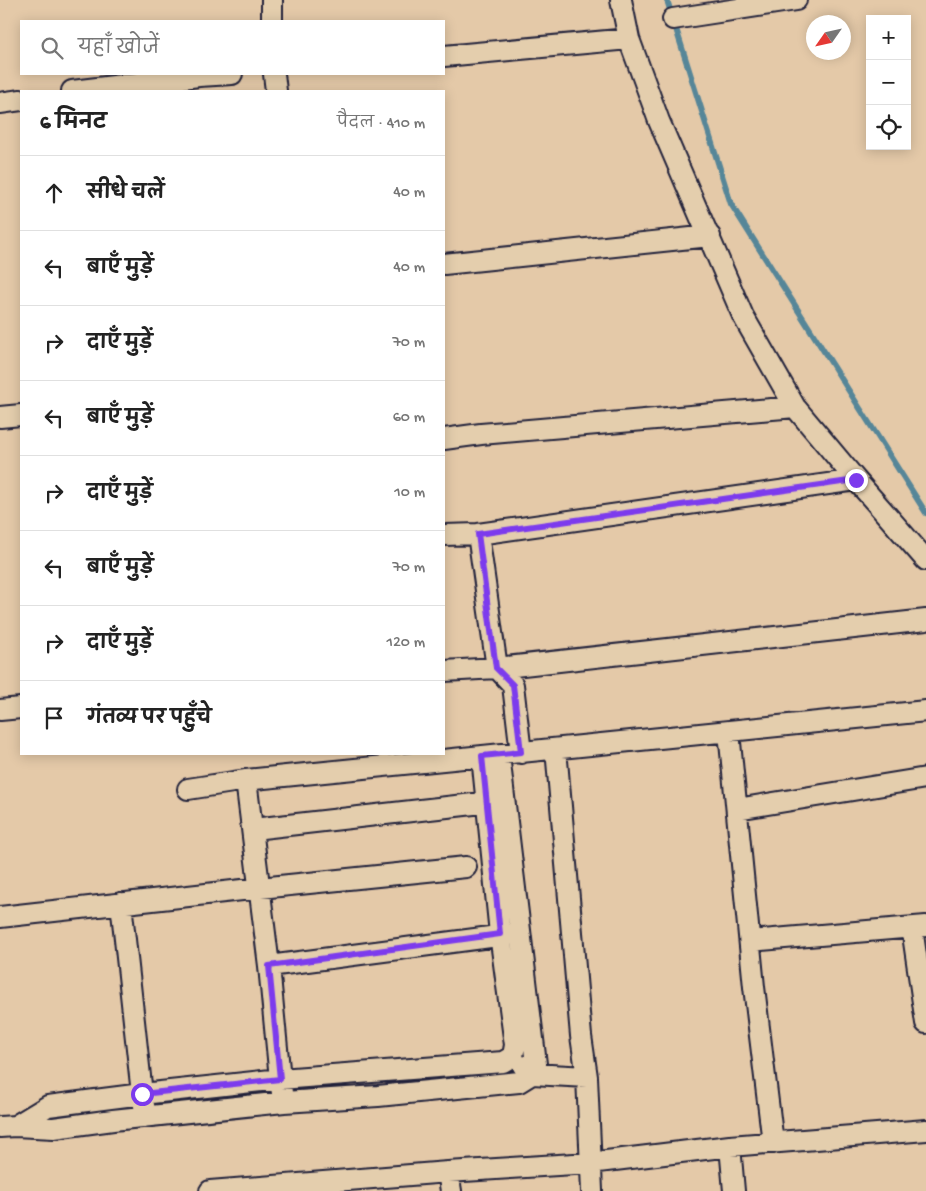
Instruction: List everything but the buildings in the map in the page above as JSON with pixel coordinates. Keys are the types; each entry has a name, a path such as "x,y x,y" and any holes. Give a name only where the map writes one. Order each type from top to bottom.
{"street":[{"path":"272,0 272,20"},
{"path":"621,0 629,39 659,121 743,316 795,407 926,560"},
{"path":"673,19 796,0"},
{"path":"445,56 629,39"},
{"path":"90,90 201,84 229,75"},
{"path":"274,75 276,90"},
{"path":"0,103 20,100"},
{"path":"445,264 710,236"},
{"path":"445,439 481,434 795,407"},
{"path":"0,417 20,415"},
{"path":"445,535 478,534 856,480"},
{"path":"478,534 496,668 513,685 521,752"},
{"path":"445,671 496,668 926,620"},
{"path":"0,710 20,708"},
{"path":"188,789 246,780 926,711"},
{"path":"729,732 773,1143"},
{"path":"556,749 580,1036 587,1077 592,1191"},
{"path":"490,756 496,802 520,934 536,1064 532,1074"},
{"path":"737,809 926,778"},
{"path":"246,780 284,1102"},
{"path":"253,829 496,802"},
{"path":"7,1126 48,1106 280,1079 503,1062 513,1056 516,1045 500,934 496,802"},
{"path":"0,917 466,867"},
{"path":"121,904 146,1117"},
{"path":"750,942 919,927 926,1023"},
{"path":"269,966 500,934 520,934"},
{"path":"513,1056 532,1074"},
{"path":"7,1126 54,1128 284,1102 378,1096 519,1082 532,1074 587,1077"},
{"path":"210,1191 449,1181 730,1146 926,1130"},
{"path":"730,1146 734,1191"}],"waterway":[{"path":"667,0 731,204 926,513"}],"route":[{"path":"142,1094 280,1079 269,966 500,934 482,756 521,752 513,685 496,668 478,534 856,480"}]}
